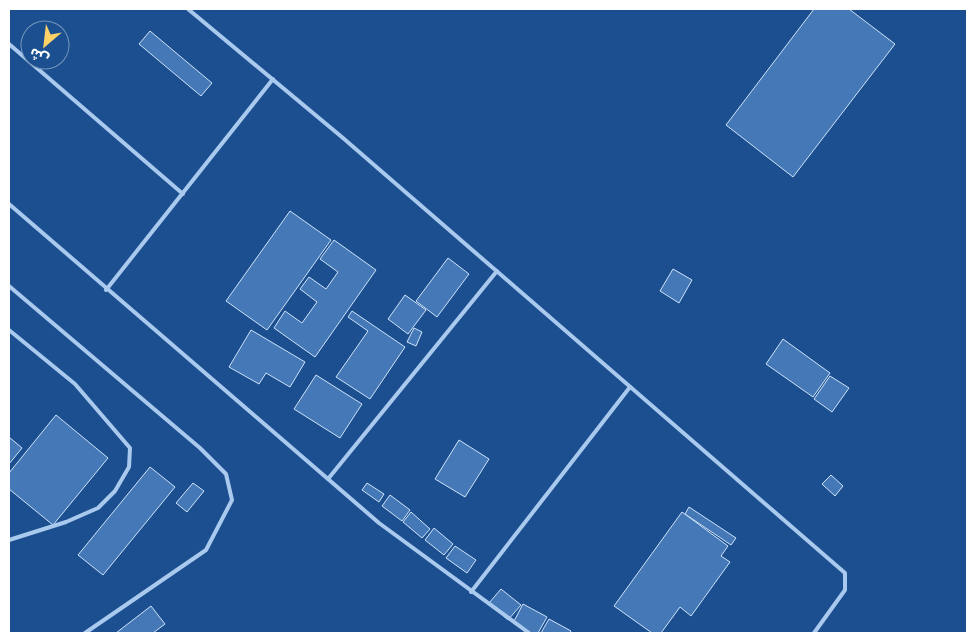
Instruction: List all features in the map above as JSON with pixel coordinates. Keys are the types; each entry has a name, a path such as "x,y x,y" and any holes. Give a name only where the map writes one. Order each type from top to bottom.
{"lane":[{"path":"188,9 273,79 497,271 845,573 845,590 814,633"},
{"path":"9,44 182,194"},
{"path":"106,290 273,79"},
{"path":"9,204 106,290 379,523 529,633"},
{"path":"328,479 497,271"},
{"path":"9,286 200,448 226,474 232,500 206,550 85,633"},
{"path":"9,330 75,384 130,448 129,467 115,492 98,508 66,522 9,540"},
{"path":"471,592 630,387"}],"building":[{"path":"814,9 849,9 895,44 793,177 726,125"},
{"path":"150,31 212,83 201,96 139,44"},
{"path":"290,211 331,240 267,330 226,301"},
{"path":"334,240 376,270 315,357 274,328 285,311 302,323 317,302 300,289 309,277 326,289 338,272 320,259"},
{"path":"448,258 469,274 437,317 416,301"},
{"path":"673,269 692,280 679,303 660,291"},
{"path":"405,295 426,310 408,334 388,319"},
{"path":"352,311 405,347 370,399 336,377 368,331 348,317"},
{"path":"414,328 422,332 416,346 407,342"},
{"path":"251,330 305,362 290,387 266,373 259,384 229,367"},
{"path":"783,339 830,373 813,397 766,364"},
{"path":"316,375 362,404 340,438 294,409"},
{"path":"830,376 849,388 832,412 814,399"},
{"path":"56,415 108,458 53,525 9,489 9,473"},
{"path":"9,437 22,448 9,464"},
{"path":"459,440 489,459 465,497 435,479"},
{"path":"150,467 175,487 103,575 78,555"},
{"path":"831,475 843,486 835,496 822,484"},
{"path":"193,483 204,491 187,512 176,503"},
{"path":"367,483 384,494 379,502 362,490"},
{"path":"390,495 410,510 402,521 382,506"},
{"path":"689,507 736,538 731,545 685,514"},
{"path":"411,512 430,529 422,538 403,522"},
{"path":"682,512 728,546 721,556 730,562 691,616 680,607 661,633 652,633 614,606"},
{"path":"434,528 453,544 444,555 425,540"},
{"path":"455,546 476,560 467,573 446,558"},
{"path":"501,589 521,605 508,620 489,603"},
{"path":"523,604 547,617 538,633 531,633 513,623"},
{"path":"151,606 165,624 153,633 116,633"},
{"path":"549,619 571,631 570,633 541,633"}]}
